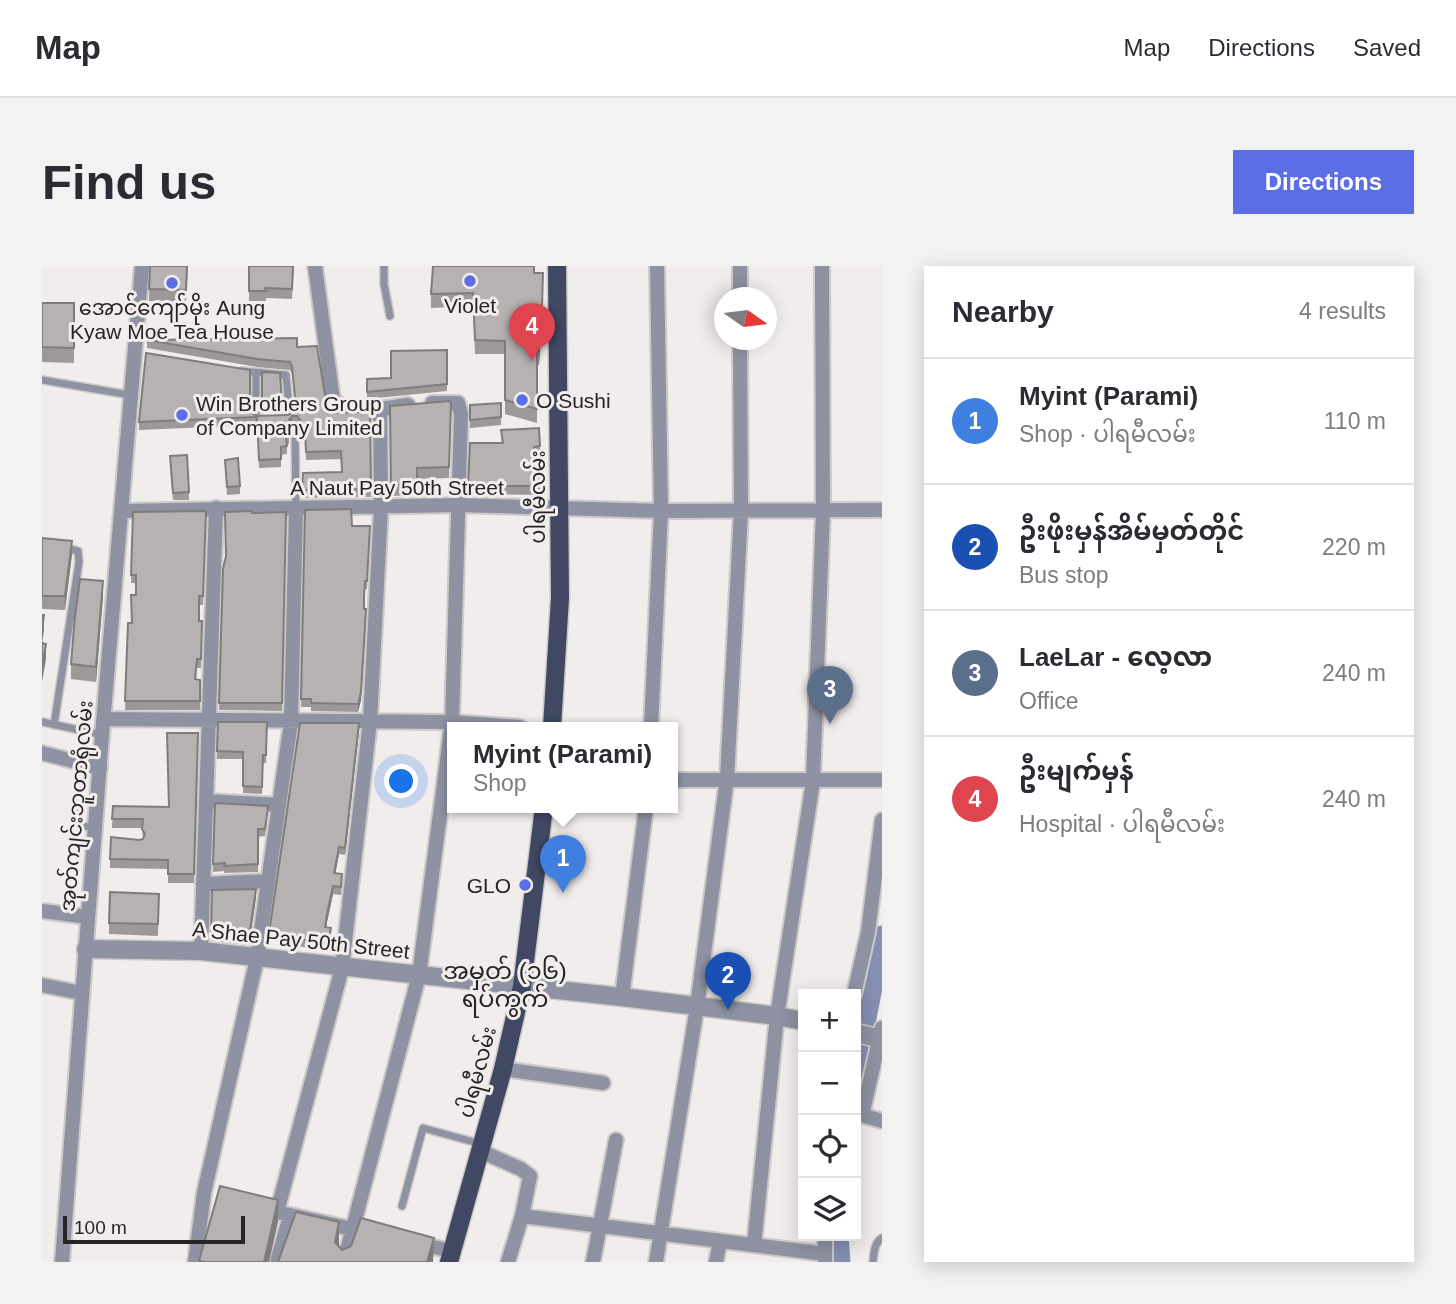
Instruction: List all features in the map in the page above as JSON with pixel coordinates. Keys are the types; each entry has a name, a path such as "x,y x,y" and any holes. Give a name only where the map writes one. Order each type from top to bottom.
{"main road":[{"name":"ပါရမီလမ်း","path":"552,722 560,598 561,508 557,266"},
{"name":"ပါရမီလမ်း","path":"451,1256 503,1069 522,986 543,813"}],"street":[{"name":"အုတ်ကျင်းဘူတာရုံလမ်း","path":"62,1262 81,993 98,834 102,735 130,395 141,354 142,266"},
{"path":"104,719 208,722 452,722 461,414 458,403 446,401 352,411 342,408 333,400 315,266"},
{"path":"651,722 661,511 657,266"},
{"path":"740,266 740,287"},
{"path":"754,1245 777,1016 813,781 822,510 822,266"},
{"path":"656,1262 663,1234 697,1007 727,778 741,511 740,350"},
{"path":"276,1262 284,1214 342,968 370,721 381,507 380,408"},
{"name":"A Naut Pay 50th Street","path":"122,511 458,505 661,511 882,510"},
{"path":"201,951 216,508"},
{"path":"195,1262 204,1193 257,958 279,805 290,722 296,508"},
{"path":"42,753 100,768"},
{"path":"344,1262 419,975 447,760"},
{"path":"678,780 882,780"},
{"path":"206,801 279,805"},
{"path":"622,997 645,813"},
{"path":"855,989 868,932 882,820"},
{"path":"203,884 268,881"},
{"path":"42,911 88,917"},
{"name":"A Shae Pay 50th Street","path":"86,949 201,951 622,997 798,1020"},
{"path":"42,985 81,993"},
{"path":"861,1034 880,1036 863,1111 865,1116 882,1121"},
{"path":"503,1069 603,1083"},
{"path":"593,1262 616,1140"},
{"path":"481,1148 522,1169 530,1176 509,1262"},
{"path":"251,1206 378,1235"},
{"path":"522,1216 754,1245 781,1255 825,1258"},
{"path":"402,1240 451,1256"},
{"path":"716,1262 720,1241"}],"lane":[{"path":"384,266 384,284 390,316"},
{"path":"229,368 286,375 288,417 256,418 256,373"},
{"path":"42,380 130,395"},
{"path":"295,430 296,508"},
{"path":"52,546 72,547 78,551 79,562 54,725"},
{"path":"42,722 102,735"},
{"path":"76,814 79,825 98,834"},
{"path":"402,1206 423,1128 481,1148"},
{"path":"873,1262 878,1241 882,1238"}],"building":[{"path":"150,266 187,266 186,290 149,289"},
{"path":"249,266 293,266 292,289 265,288 266,291 249,291"},
{"path":"433,266 534,266 534,273 543,273 537,351 537,409 505,400 505,341 475,340 473,293 431,294"},
{"path":"42,303 74,303 74,348 42,347"},
{"path":"297,338 297,347 317,346 328,413 370,412 371,489 302,490 303,473 342,472 341,451 306,452 305,431 301,432 301,421 297,416 292,416 289,420 287,446 281,447 281,459 259,460 257,417 139,422 146,353 250,370 250,411 256,416 288,415 293,412 295,398 290,362 147,340"},
{"path":"447,350 447,384 367,392 367,379 391,378 391,351"},
{"path":"262,372 280,373 282,403 262,404"},
{"path":"450,401 449,467 417,468 417,484 391,485 390,406"},
{"path":"501,403 501,417 470,420 470,405"},
{"path":"539,428 540,446 534,447 535,470 542,470 543,486 468,486 470,443 503,443 501,430"},
{"path":"187,455 189,492 173,493 170,456"},
{"path":"238,458 240,486 227,487 225,460"},
{"path":"351,509 352,526 370,526 364,596 366,609 361,692 358,704 311,703 311,699 301,699 305,510"},
{"path":"206,511 203,596 199,596 199,621 202,621 201,659 197,659 195,679 200,680 200,701 125,701 128,623 132,623 131,595 136,595 136,575 131,575 133,512"},
{"path":"225,512 286,512 282,703 219,703 223,569 226,556"},
{"path":"42,538 72,541 65,596 42,596"},
{"path":"80,579 103,581 96,667 71,664"},
{"path":"42,643 46,644 42,667"},
{"path":"218,722 267,722 262,787 243,786 243,752 217,751"},
{"path":"300,723 359,723 345,848 339,847 334,873 342,874 341,887 333,886 325,927 331,928 328,943 269,933"},
{"path":"167,733 198,733 194,874 168,874 168,860 110,859 111,837 139,840 143,839 145,834 142,829 143,819 112,819 113,806 169,807"},
{"path":"215,803 268,806 265,829 258,829 258,864 213,864"},
{"path":"256,889 249,937 211,933 212,890"},
{"path":"110,892 159,894 158,924 109,923"},
{"path":"220,1186 278,1200 264,1262 199,1261"},
{"path":"296,1212 339,1222 335,1242 342,1250 351,1246 361,1218 434,1238 427,1262 278,1262"}],"waterway":[{"path":"859,1052 882,936"},
{"path":"838,1241 840,1262"}],"place":[{"name":"Violet","path":"470,281"},
{"name":"အောင်ကျော်မိုး Aung Kyaw Moe Tea House","path":"172,283"},
{"name":"ဦးမျက်မှန်","path":"532,361"},
{"name":"O Sushi","path":"522,400"},
{"name":"Win Brothers Group of Company Limited","path":"182,415"},
{"name":"LaeLar - လေ့လာ","path":"830,724"},
{"name":"GLO","path":"525,885"},
{"name":"Myint (Parami)","path":"563,893"},
{"name":"ဦးဖိုးမှန်အိမ်မှတ်တိုင်","path":"728,1010"}],"district":[{"name":"အမှတ် (၁၆) ရပ်ကွက်","path":"505,984"}]}
